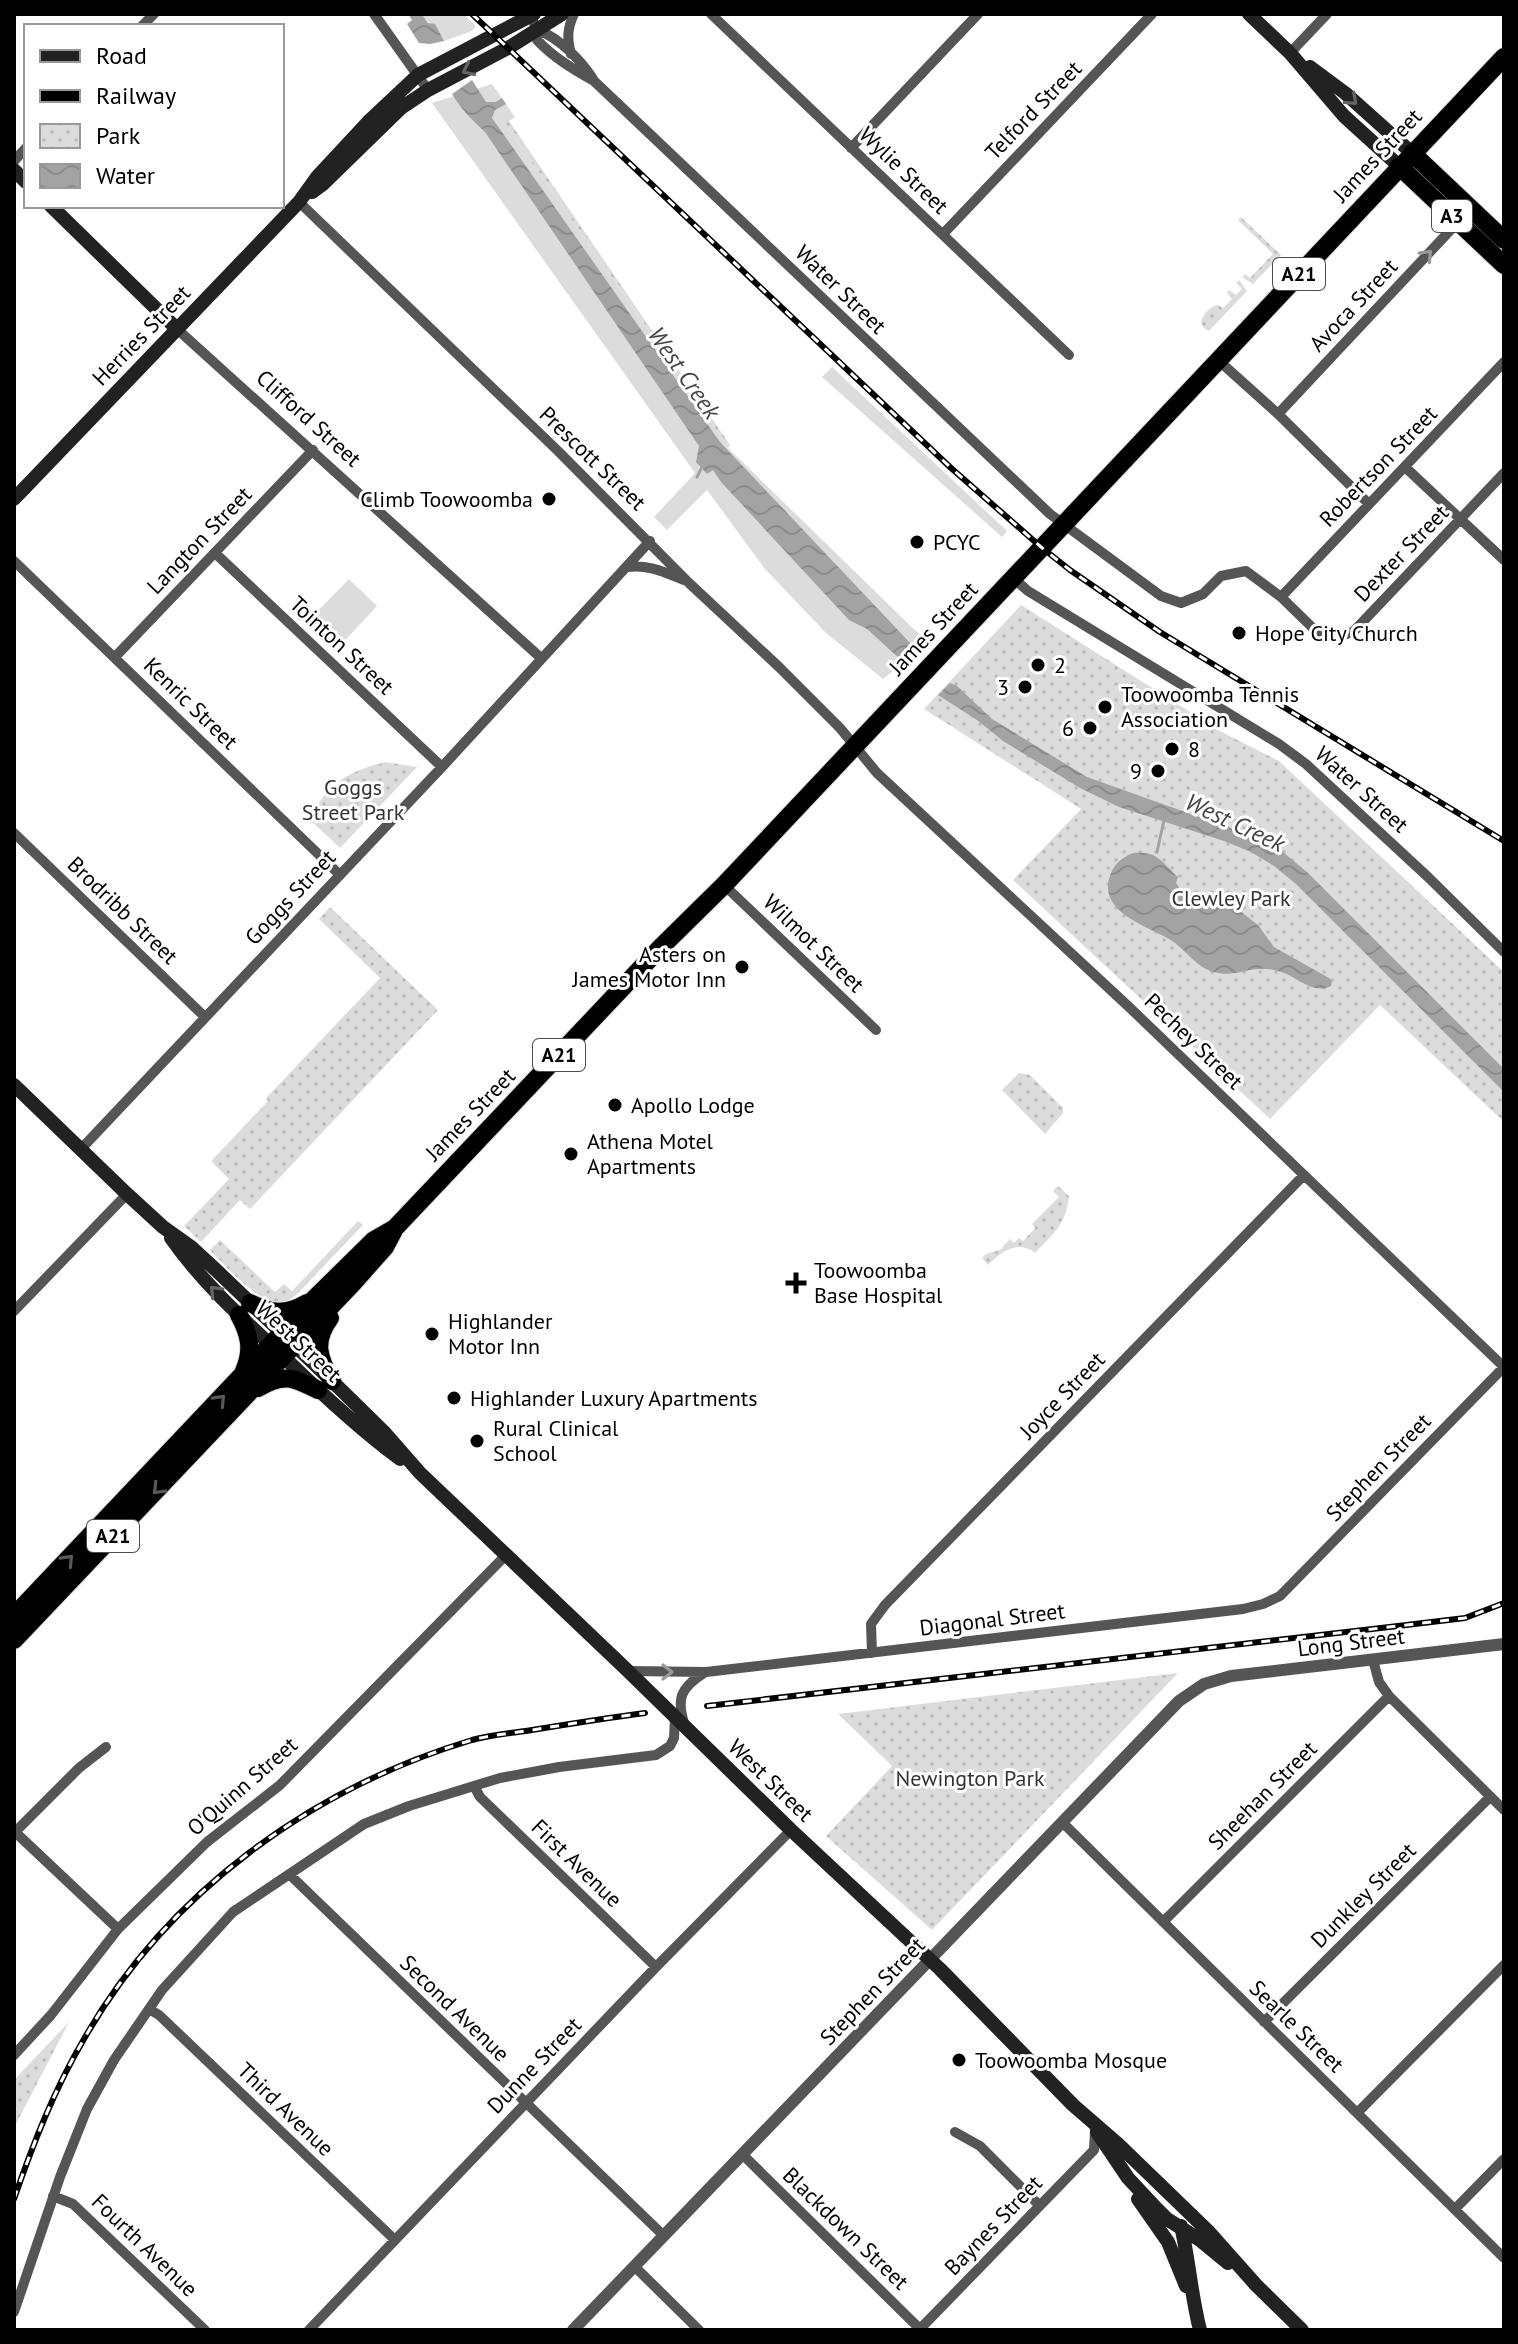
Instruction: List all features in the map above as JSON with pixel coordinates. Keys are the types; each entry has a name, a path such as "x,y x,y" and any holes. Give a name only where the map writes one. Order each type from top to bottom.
{"highway":[{"name":"James Street","path":"14,1640 245,1385 283,1345 348,1289 385,1247 395,1228 855,747 1504,57"},
{"name":"A3","path":"1406,160 1458,222 1504,265"},
{"name":"A3","path":"1406,160 1504,240"},
{"name":"James Street","path":"283,1345 314,1299 374,1240 395,1228"},
{"path":"314,1299 282,1313 245,1309 250,1345 245,1385 285,1378 325,1385 319,1338 348,1289"},
{"name":"James Street","path":"14,1616 245,1385"}],"main road":[{"name":"Herries Street","path":"299,202 323,184 401,108 562,14"},
{"path":"1249,14 1290,53 1344,116 1406,160"},
{"name":"Herries Street","path":"14,499 299,202 317,177 370,120 418,75 532,15"},
{"name":"Clifford Street","path":"53,208 177,329"},
{"name":"West Street","path":"14,1085 163,1227 191,1247 245,1309 325,1385 382,1446 420,1473 791,1830 930,1959 1116,2152"},
{"path":"1116,2152 1140,2203 1168,2242 1200,2330"},
{"path":"1116,2152 1172,2205 1178,2215 1187,2252 1193,2305"},
{"path":"1116,2152 1217,2240 1256,2285 1302,2330"},
{"path":"1128,2178 1167,2219 1200,2240 1256,2285"}],"street":[{"path":"374,14 428,90"},
{"path":"571,54 567,28 574,14"},
{"name":"Wylie Street","path":"711,14 1069,355"},
{"path":"851,148 978,14"},
{"name":"Telford Street","path":"943,234 1152,14"},
{"path":"1290,53 1327,14"},
{"name":"Water Street","path":"532,15 538,30 537,40 556,59 594,81"},
{"name":"Water Street","path":"538,30 549,34 584,66 594,81 1062,524 1161,596 1181,603 1203,594 1221,576 1246,571 1281,597"},
{"name":"Prescott Street","path":"299,202 650,541 689,583 832,720 855,747"},
{"name":"Avoca Street","path":"1278,414 1458,222"},
{"name":"Clifford Street","path":"177,329 541,658"},
{"path":"1218,360 1369,504"},
{"name":"Robertson Street","path":"1281,597 1504,362"},
{"name":"Langton Street","path":"115,657 313,450"},
{"path":"1405,467 1504,560"},
{"name":"Dexter Street","path":"1281,597 1317,632 1335,639 1354,631 1504,473"},
{"name":"Goggs Street","path":"81,1149 442,767 650,541"},
{"name":"Tointon Street","path":"215,553 442,767"},
{"name":"Kenric Street","path":"14,561 339,874"},
{"path":"627,567 640,565 652,568 689,583"},
{"name":"Water Street","path":"1012,577 1028,591 1279,744 1306,764 1504,952"},
{"name":"Pechey Street","path":"855,747 877,773 1117,996 1504,1367"},
{"name":"Brodribb Street","path":"14,833 205,1017"},
{"name":"Wilmot Street","path":"724,885 876,1030"},
{"name":"Joyce Street","path":"872,1653 870,1633 876,1616 1304,1175"},
{"path":"14,1311 127,1194"},
{"name":"Stephen Street","path":"1280,1596 1504,1367"},
{"name":"O'Quinn Street","path":"14,2055 51,2015 118,1929 207,1842 280,1785 506,1555"},
{"name":"Diagonal Street","path":"628,1671 706,1672 872,1653 1243,1609 1280,1596"},
{"name":"Long Street","path":"1204,1684 1231,1676 1504,1644"},
{"path":"1373,1660 1379,1682 1389,1696 1504,1810"},
{"path":"14,2312 53,2196 87,2109 114,2060 162,1990 233,1912 364,1824 409,1806 515,1775 656,1755 670,1746 674,1738 682,1717 681,1700 686,1686 706,1672"},
{"name":"Stephen Street","path":"573,2330 1179,1701 1204,1684"},
{"name":"Sheehan Street","path":"1163,1922 1389,1696"},
{"path":"106,1747 79,1768 14,1832 118,1929"},
{"name":"First Avenue","path":"474,1786 480,1797 656,1967"},
{"name":"Dunkley Street","path":"1264,2022 1490,1797"},
{"name":"Searle Street","path":"1062,1822 1504,2258"},
{"name":"Dunne Street","path":"309,2330 791,1830"},
{"name":"Second Avenue","path":"290,1875 663,2235"},
{"path":"1357,2113 1504,1965"},
{"name":"Third Avenue","path":"149,2009 159,2015 395,2240"},
{"path":"1092,2125 1094,2150 1116,2152"},
{"path":"955,2132 980,2146 1039,2205"},
{"name":"Baynes Street","path":"921,2330 1094,2150"},
{"name":"Blackdown Street","path":"742,2154 921,2330"},
{"path":"1455,2209 1504,2159"},
{"name":"Fourth Avenue","path":"53,2196 73,2204 205,2330"},
{"path":"634,2266 699,2330"}],"green space":[{"path":"422,14 463,14 476,26 472,31 444,41"},
{"path":"492,84 515,117 505,124 728,448 924,639 883,679 825,632 765,569 707,490 667,530 654,517 695,473 432,103"},
{"path":"509,121 730,445 728,448 505,124"},
{"path":"1241,217 1281,255 1253,284 1242,277 1245,274 1250,278 1273,254 1238,220"},
{"path":"1239,280 1247,291 1209,331 1204,328 1201,323 1207,311 1218,305 1223,308 1232,299 1227,293 1229,290 1236,295 1242,289 1236,283"},
{"path":"832,367 1007,531 1002,537 822,377"},
{"path":"349,579 377,606 339,647 310,619"},
{"name":"Clewley Park","path":"1021,605 1220,731 1279,761 1504,972 1504,1122 1380,1005 1270,1119 1013,880 1081,809 924,709"},
{"name":"Goggs Street Park","path":"385,762 417,767 340,848 309,819 324,796 340,781 359,770"},
{"path":"330,907 438,1010 250,1209 240,1200 201,1242 184,1226 229,1179 211,1161 380,978 319,919"},
{"path":"1019,1073 1030,1075 1063,1108 1063,1113 1045,1134 1002,1090"},
{"path":"1058,1186 1069,1196 1062,1222 1053,1234 1035,1253 1016,1247 988,1265 982,1258 986,1254 1000,1250 1010,1239 1014,1243 1019,1238 1023,1241 1035,1228 1032,1224 1059,1197 1053,1191"},
{"path":"358,1221 363,1225 297,1294 283,1302 271,1301 252,1290 210,1250 220,1240 275,1292 284,1284 292,1291"},
{"name":"Newington Park","path":"1178,1673 932,1930 826,1836 892,1766 838,1714"},
{"path":"69,2022 14,2128 14,2080"}],"water":[{"path":"408,14 422,14 428,23 435,24 444,41 419,43 407,24 412,20"},
{"path":"472,80 486,102 496,102 502,98 506,104 495,110 492,118 720,442 914,647 901,660 867,629 849,620 713,470 707,474 696,462 699,446 485,132 452,94"},
{"path":"950,683 992,719 1087,777 1258,838 1284,853 1307,872 1504,1069 1504,1092 1296,884 1274,866 1224,841 1119,807 1080,788 1003,741 938,695"},
{"path":"1133,853 1149,854 1159,859 1178,877 1176,883 1184,893 1193,899 1215,909 1218,901 1235,907 1258,925 1274,947 1329,978 1331,986 1311,987 1271,969 1231,974 1214,972 1201,966 1169,939 1125,915 1110,897 1108,886 1115,866"}],"waterway":[{"path":"697,477 702,467"},
{"path":"1157,852 1164,820"}],"railway":[{"path":"472,14 951,468 1041,547 1160,632 1504,841"},
{"path":"707,1706 1465,1618 1504,1603"},
{"path":"14,2199 63,2078 118,1986 157,1937 201,1893 249,1853 301,1817 356,1786 472,1740 645,1713"}],"place":[{"name":"Climb Toowoomba","path":"549,499"},
{"name":"PCYC","path":"917,542"},
{"name":"Hope City Church","path":"1239,633"},
{"name":"2","path":"1038,665"},
{"name":"3","path":"1025,687"},
{"name":"Toowoomba Tennis Association","path":"1105,707"},
{"name":"6","path":"1090,728"},
{"name":"8","path":"1172,749"},
{"name":"9","path":"1158,771"},
{"name":"Asters on James Motor Inn","path":"742,967"},
{"name":"Apollo Lodge","path":"615,1105"},
{"name":"Athena Motel Apartments","path":"571,1154"},
{"name":"Toowoomba Base Hospital","path":"796,1283"},
{"name":"Highlander Motor Inn","path":"432,1334"},
{"name":"Highlander Luxury Apartments","path":"454,1398"},
{"name":"Rural Clinical School","path":"477,1441"},
{"name":"Toowoomba Mosque","path":"959,2060"}],"water label":[{"name":"West Creek","path":"684,373"},
{"name":"West Creek","path":"1235,823"}]}
